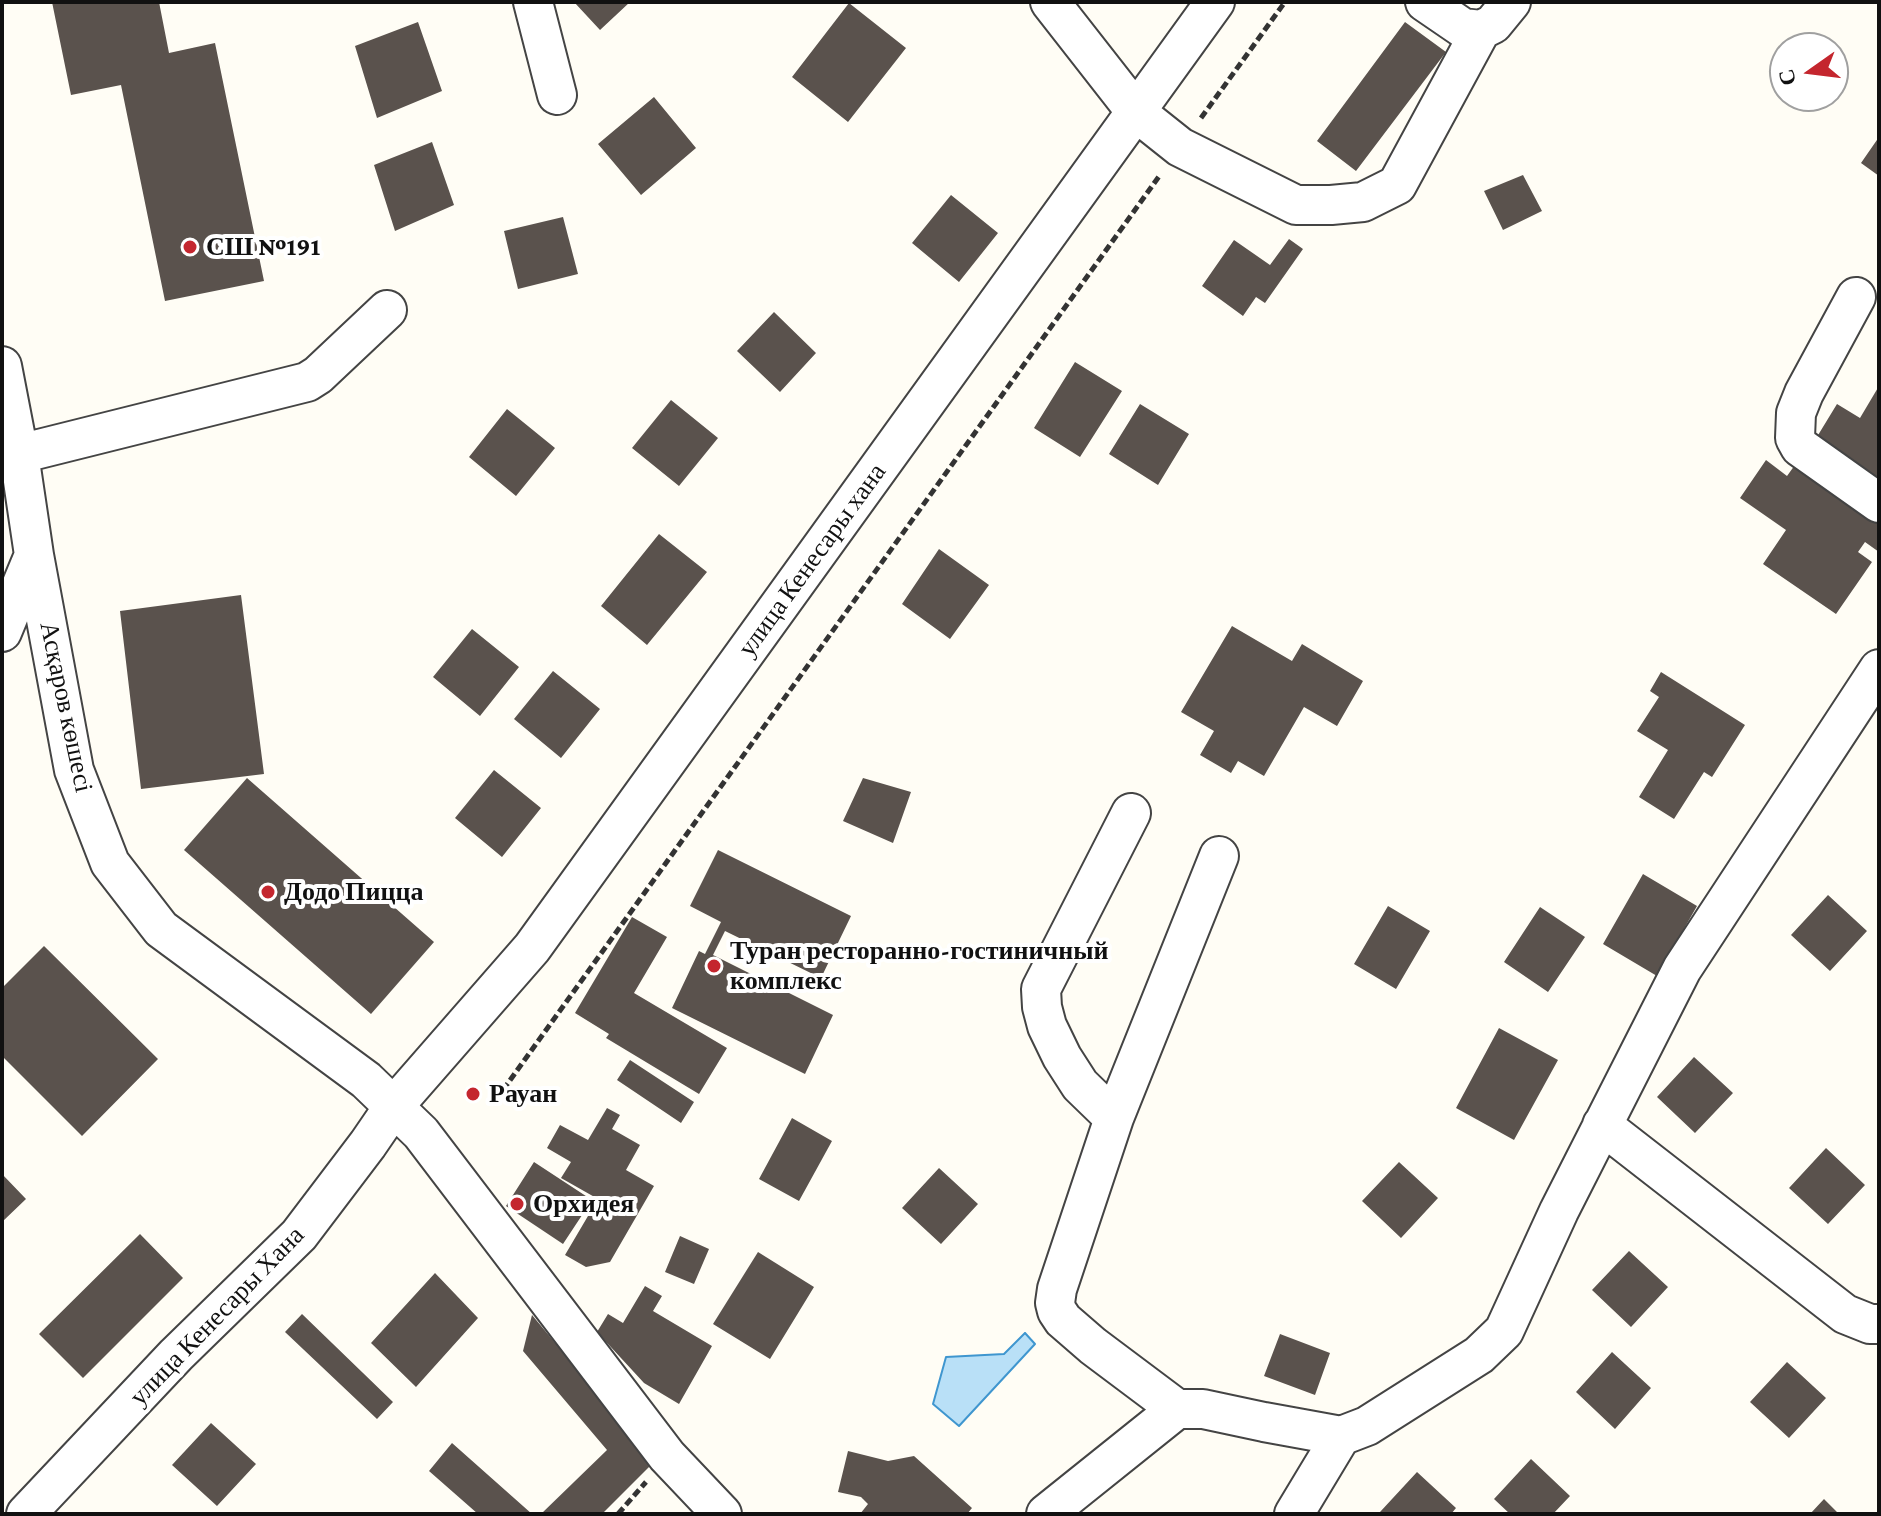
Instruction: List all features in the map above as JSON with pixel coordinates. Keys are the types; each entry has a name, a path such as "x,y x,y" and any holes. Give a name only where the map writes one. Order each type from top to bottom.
{"street":[{"path":"533,2 557,95"},
{"path":"1050,2 1136,112 1180,147 1296,205 1363,202 1397,185 1481,30"},
{"name":"улица Кенесары хана","path":"394,1106 532,948 1215,2"},
{"path":"1425,2 1463,28 1481,30 1493,24 1511,2"},
{"path":"1856,297 1804,393 1796,413 1795,438 1800,447 1879,503"},
{"path":"19,454 307,382 387,310"},
{"name":"Асқаров көшесі","path":"2,366 74,770 110,863 161,929 366,1080 421,1133 667,1456 722,1514"},
{"path":"2,632 34,555"},
{"path":"1219,856 1114,1118 1055,1303 1063,1320 1177,1409 1203,1409 1341,1436 1367,1426 1479,1355 1504,1331 1559,1211 1682,969 1879,669"},
{"path":"1114,1118 1080,1085 1062,1057 1047,1026 1041,989 1131,813"},
{"name":"улица Кенесары Хана","path":"26,1514 176,1355 299,1235 394,1106"},
{"path":"1602,1125 1845,1314 1870,1324 1879,1324"},
{"path":"1046,1514 1177,1409"},
{"path":"1294,1514 1341,1436"}],"path":[{"path":"503,1090 1285,2"}],"water":[{"path":"1025,1333 1035,1344 959,1426 933,1404 946,1357 1004,1354"}],"building":[{"name":"СШ №191","path":"52,2 159,2 169,53 215,43 264,281 165,301 121,85 71,95"},
{"path":"574,2 630,2 600,30"},
{"path":"849,3 906,48 848,122 792,77"},
{"path":"418,22 442,91 377,118 355,46"},
{"path":"1405,22 1446,52 1356,171 1317,141"},
{"path":"654,97 696,148 641,195 598,144"},
{"path":"1879,137 1879,176 1861,163"},
{"path":"432,142 454,205 395,231 374,165"},
{"path":"1523,175 1542,211 1503,230 1484,191"},
{"path":"951,195 998,233 959,282 912,243"},
{"path":"563,217 578,274 518,289 504,231"},
{"path":"1289,239 1303,249 1265,303 1256,297 1243,316 1202,286 1234,240 1270,265"},
{"path":"774,312 816,353 780,392 737,351"},
{"path":"1075,362 1122,391 1080,457 1034,428"},
{"path":"1879,386 1879,484 1812,445 1837,404 1860,418"},
{"path":"671,400 718,438 679,486 632,448"},
{"path":"1140,404 1189,434 1158,485 1109,454"},
{"path":"507,409 555,448 516,496 469,457"},
{"path":"1800,458 1879,513 1879,552 1865,542 1858,552 1872,562 1836,614 1763,564 1786,530 1740,498 1766,460 1787,476"},
{"path":"659,534 707,572 647,645 601,606"},
{"path":"939,549 989,585 950,639 902,604"},
{"path":"241,595 264,774 141,789 120,611"},
{"path":"1232,626 1292,661 1302,644 1363,681 1337,726 1304,707 1264,776 1238,761 1231,773 1200,755 1214,731 1181,712"},
{"path":"472,629 519,667 480,716 433,677"},
{"path":"553,671 600,709 561,758 514,719"},
{"path":"1661,672 1745,725 1712,777 1704,772 1674,819 1639,797 1668,750 1637,731 1659,697 1650,691"},
{"path":"494,770 541,808 502,857 455,818"},
{"path":"247,778 434,942 371,1014 184,850"},
{"path":"863,778 911,792 893,843 843,821"},
{"name":"Туран ресторанно-гостиничный комплекс","path":"718,850 851,916 821,978 725,931 713,955 833,1015 805,1074 672,1008 699,951 705,954 721,922 690,906"},
{"path":"1643,874 1697,906 1657,976 1603,944"},
{"path":"1828,895 1867,931 1830,971 1791,935"},
{"path":"1388,906 1430,931 1396,989 1354,964"},
{"path":"1540,907 1585,937 1548,992 1504,962"},
{"path":"632,917 667,937 634,993 727,1048 699,1094 606,1038 609,1034 575,1013"},
{"path":"44,946 158,1059 82,1136 2,1056 2,988"},
{"path":"1499,1028 1558,1060 1514,1140 1456,1108"},
{"path":"1694,1057 1733,1093 1695,1133 1657,1097"},
{"path":"630,1060 694,1102 681,1123 617,1080"},
{"path":"607,1108 620,1115 612,1129 640,1145 626,1170 654,1186 610,1262 586,1267 565,1255 598,1199 561,1178 571,1162 547,1148 560,1125 588,1140"},
{"path":"792,1118 832,1141 799,1201 759,1179"},
{"path":"1826,1148 1865,1185 1828,1224 1789,1188"},
{"path":"534,1162 592,1200 563,1244 506,1206"},
{"path":"1399,1162 1438,1198 1401,1238 1362,1201"},
{"path":"939,1168 978,1204 941,1244 902,1208"},
{"path":"2,1174 26,1199 2,1222"},
{"path":"140,1234 183,1278 83,1378 39,1334"},
{"path":"680,1236 709,1249 694,1284 665,1272"},
{"path":"1629,1251 1668,1287 1631,1327 1592,1290"},
{"path":"758,1252 814,1287 770,1359 713,1324"},
{"path":"435,1273 478,1318 416,1387 371,1343"},
{"path":"645,1286 662,1296 653,1311 712,1346 679,1404 644,1383 597,1332 608,1314 623,1323"},
{"path":"302,1314 393,1402 377,1419 285,1332"},
{"path":"532,1315 654,1462 602,1514 541,1514 607,1450 523,1351"},
{"path":"1280,1334 1330,1353 1315,1395 1264,1376"},
{"path":"1612,1352 1651,1388 1615,1429 1576,1392"},
{"path":"1787,1362 1826,1398 1789,1438 1750,1402"},
{"path":"211,1423 256,1464 217,1506 172,1465"},
{"path":"452,1443 532,1514 478,1514 429,1471"},
{"path":"848,1451 888,1461 914,1456 972,1508 967,1514 860,1514 868,1504 861,1497 838,1492"},
{"path":"1531,1459 1570,1496 1553,1514 1510,1514 1494,1499"},
{"path":"1417,1472 1456,1508 1451,1514 1380,1512"},
{"path":"1824,1499 1839,1514 1810,1514"}],"place":[{"name":"СШ №191","path":"190,247"},
{"name":"Додо Пицца","path":"268,892"},
{"name":"Туран ресторанно-гостиничный комплекс","path":"714,966"},
{"name":"Рауан","path":"473,1094"},
{"name":"Орхидея","path":"517,1204"}]}
